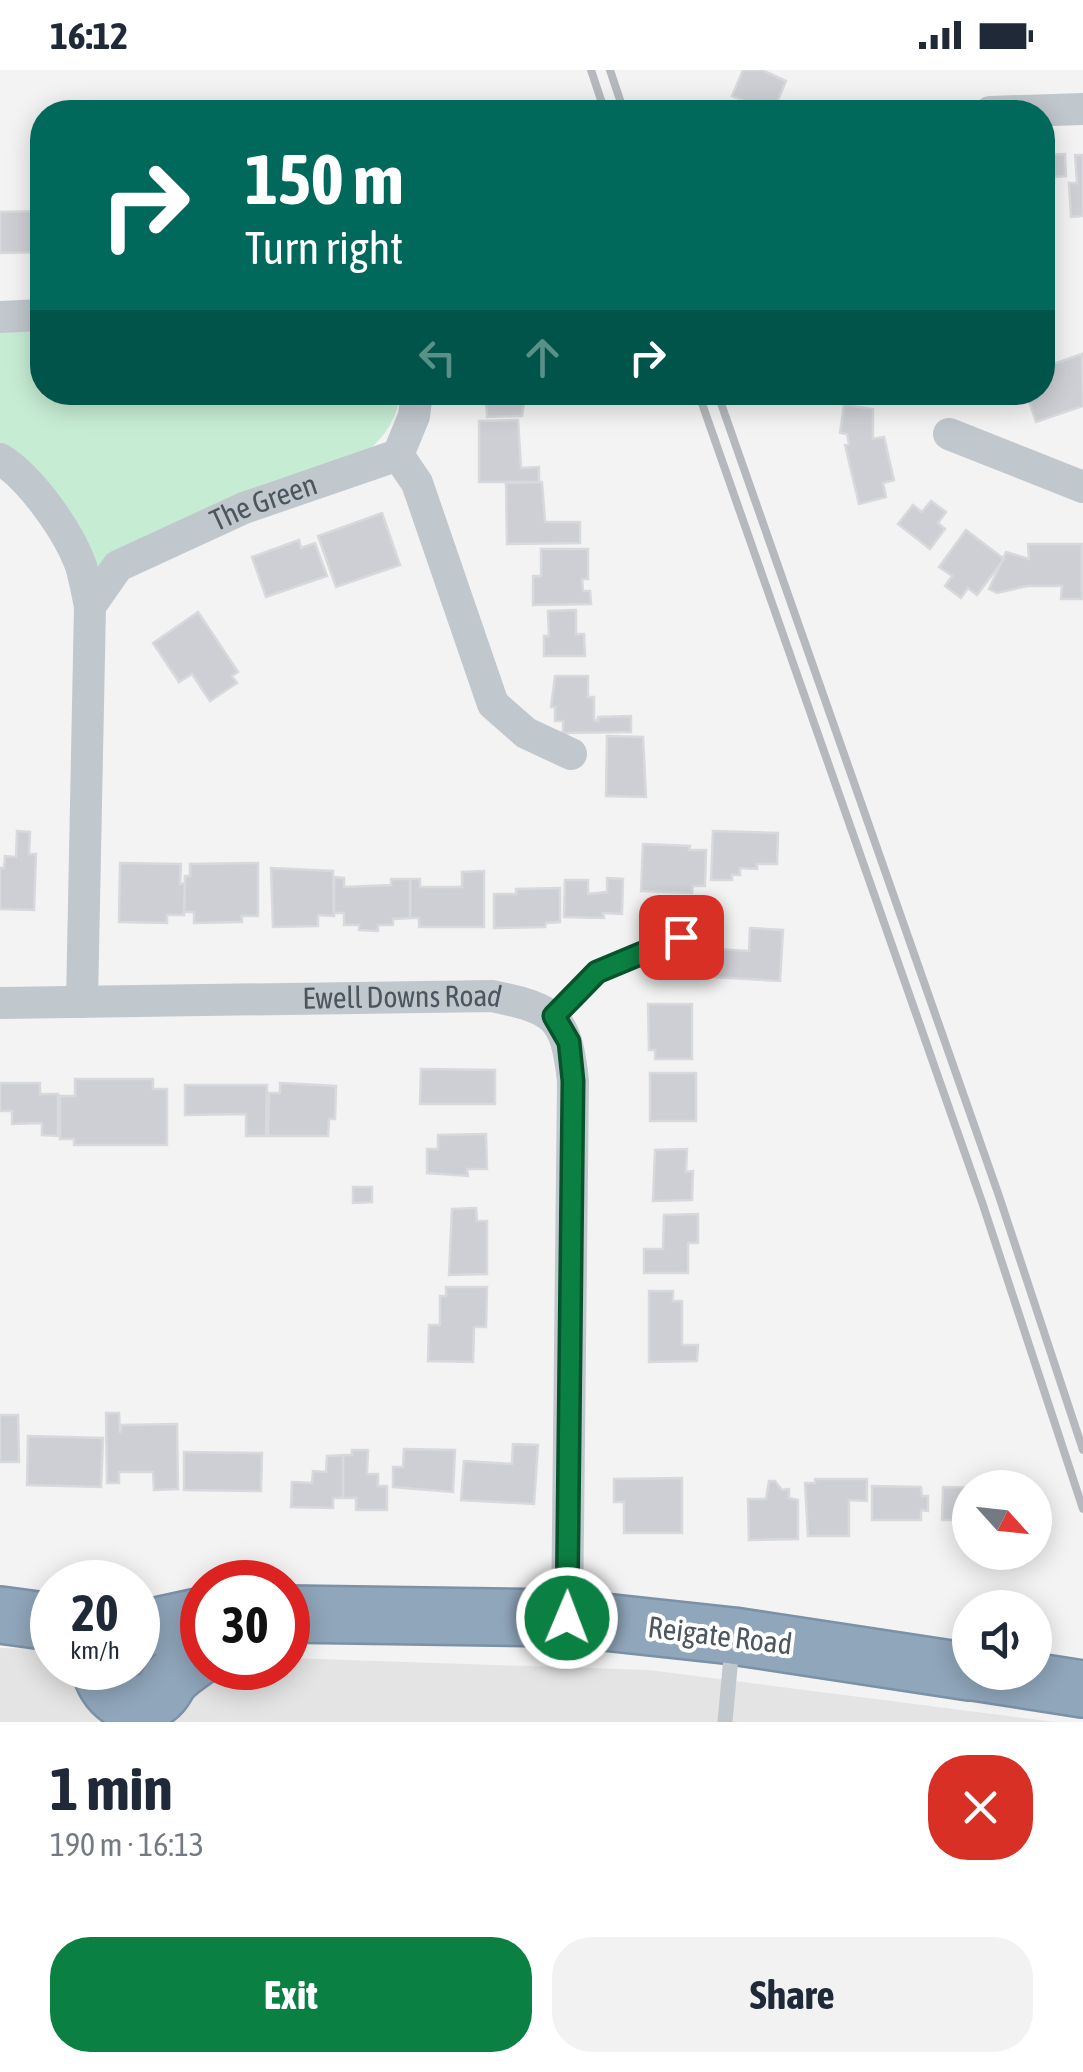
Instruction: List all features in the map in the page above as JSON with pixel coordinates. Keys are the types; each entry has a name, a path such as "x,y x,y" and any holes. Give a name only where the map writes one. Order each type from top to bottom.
{"highway":[{"name":"Reigate Road","path":"310,1614 567,1618 733,1636 952,1669"},
{"path":"160,1640 171,1654 160,1666"}],"street":[{"path":"1055,110 1083,109"},
{"path":"0,318 30,316"},
{"path":"415,405 398,455 417,483 494,704 526,733 571,754"},
{"path":"949,434 1083,487"},
{"name":"The Green","path":"90,606 118,566 244,508 398,455"},
{"path":"0,459 10,465 64,531 81,566 90,606 82,1002"},
{"name":"Ewell Downs Road","path":"0,1003 492,996 528,1003 554,1016"},
{"path":"554,1016 569,1042 573,1081 567,1618"}],"lane":[{"path":"554,1016 597,972 681,937"},
{"path":"726,1722 733,1636"}],"shaded area":[{"path":"0,1648 30,1649 30,1690 160,1690 160,1653 180,1654 180,1690 310,1690 310,1659 649,1670 1056,1722 0,1722"}],"green space":[{"path":"30,327 30,405 398,405 390,424 369,450 92,570 0,453 0,328"}],"building":[{"path":"743,70 762,70 786,81 778,100 742,100 732,96"},
{"path":"1055,154 1065,154 1066,176 1055,177"},
{"path":"1075,155 1083,155 1083,216 1071,217 1069,183 1077,183"},
{"path":"30,211 30,252 0,253 0,212"},
{"path":"1082,354 1083,406 1036,422 1030,405 1055,405 1055,363"},
{"path":"486,405 524,405 522,416 487,417"},
{"path":"844,405 873,409 873,439 884,437 894,480 883,483 886,497 859,504 845,445 849,444 847,434 840,433"},
{"path":"518,420 521,468 539,467 539,482 479,482 479,421"},
{"path":"542,482 545,522 580,522 580,543 507,544 506,483"},
{"path":"931,501 946,512 938,523 945,529 930,549 898,524 913,505 922,512"},
{"path":"382,513 400,565 336,587 318,536"},
{"path":"966,530 1004,559 977,595 968,588 961,598 945,586 952,576 939,567"},
{"path":"299,540 301,548 315,543 327,576 266,597 252,557"},
{"path":"1028,544 1082,544 1082,599 1061,599 1062,586 1027,586 997,593 989,589 1006,552 1029,559"},
{"path":"541,549 588,549 588,579 582,579 583,591 590,591 591,604 533,605 533,576 541,576"},
{"path":"576,610 576,634 584,634 585,656 544,656 544,636 549,636 548,611"},
{"path":"198,612 238,672 232,676 237,683 210,701 192,674 179,682 153,643"},
{"path":"555,676 588,676 588,697 594,697 594,720 631,716 631,732 563,733 563,721 555,721 555,707 551,707"},
{"path":"607,736 643,737 646,797 606,796"},
{"path":"17,831 30,832 29,854 36,854 34,910 0,909 0,868 4,868 5,856 16,857"},
{"path":"713,831 778,833 777,864 740,868 740,875 732,875 732,880 711,880"},
{"path":"643,844 706,850 705,886 693,886 692,893 641,891"},
{"path":"120,863 181,864 184,915 167,915 167,923 119,922"},
{"path":"258,863 258,916 242,916 242,922 194,923 194,912 184,912 185,876 190,876 190,864"},
{"path":"271,868 333,871 334,916 318,915 318,926 273,927"},
{"path":"484,871 484,927 419,927 419,918 410,918 410,879 420,879 420,887 462,887 462,872"},
{"path":"334,877 344,878 344,887 391,885 391,879 410,879 410,918 393,919 393,925 378,925 378,931 344,925 344,913 334,913"},
{"path":"607,878 623,879 622,914 603,913 604,918 564,917 565,880 588,880 588,894 607,892"},
{"path":"560,888 560,922 546,923 545,927 494,928 494,894"},
{"path":"750,928 783,930 780,981 714,977 716,949 749,951"},
{"path":"648,1004 692,1004 692,1059 655,1059 655,1050 649,1050"},
{"path":"421,1069 495,1070 495,1104 420,1104"},
{"path":"650,1073 696,1073 696,1121 650,1121"},
{"path":"75,1079 153,1079 153,1089 167,1089 167,1145 74,1145 74,1139 60,1139 60,1096 75,1096"},
{"path":"0,1083 40,1083 40,1094 58,1094 58,1136 42,1135 42,1123 12,1124 12,1111 0,1111"},
{"path":"280,1083 336,1086 335,1119 329,1119 328,1136 268,1136 269,1093 280,1093"},
{"path":"185,1085 267,1085 266,1136 246,1136 246,1114 185,1115"},
{"path":"486,1134 487,1169 467,1169 468,1176 427,1173 427,1149 438,1149 438,1135"},
{"path":"687,1149 686,1172 693,1171 692,1200 653,1201 655,1150"},
{"path":"353,1187 372,1187 372,1202 353,1203"},
{"path":"476,1208 477,1221 487,1221 487,1274 449,1275 452,1209"},
{"path":"698,1214 698,1243 688,1243 688,1273 644,1273 644,1249 663,1249 664,1215"},
{"path":"446,1287 487,1287 486,1327 474,1327 473,1362 428,1361 429,1325 440,1325 440,1296 446,1296"},
{"path":"649,1291 673,1291 673,1301 682,1301 682,1345 698,1345 697,1361 649,1362"},
{"path":"106,1413 119,1413 120,1433 122,1425 177,1424 178,1489 154,1490 153,1472 119,1472 119,1483 107,1483"},
{"path":"0,1415 18,1415 19,1462 0,1462"},
{"path":"28,1436 103,1438 101,1487 27,1485"},
{"path":"513,1444 538,1445 534,1504 461,1500 464,1461 512,1464"},
{"path":"404,1449 455,1450 453,1492 393,1487 393,1467 403,1467"},
{"path":"352,1450 368,1450 367,1474 378,1474 378,1486 387,1486 387,1510 356,1510 356,1498 343,1498 343,1455 352,1455"},
{"path":"184,1452 262,1453 261,1491 184,1490"},
{"path":"343,1455 343,1498 333,1498 333,1508 291,1507 292,1482 312,1483 313,1471 326,1472 327,1456"},
{"path":"682,1478 682,1533 624,1533 624,1502 614,1502 614,1479"},
{"path":"815,1479 867,1479 867,1501 849,1500 849,1536 808,1536 805,1483 815,1483"},
{"path":"769,1481 775,1481 782,1490 789,1489 789,1498 798,1500 798,1539 749,1540 748,1499 766,1499"},
{"path":"872,1486 921,1487 922,1496 928,1496 928,1511 921,1510 921,1520 872,1520"},
{"path":"943,1487 952,1487 952,1520 942,1520"}],"railway":[{"path":"591,70 601,100"},
{"path":"610,70 620,100"},
{"path":"703,405 982,1202 1083,1509"},
{"path":"722,405 999,1196 1083,1450"}],"route":[{"path":"567,1618 573,1081 569,1042 554,1016 597,972 681,937"}]}
